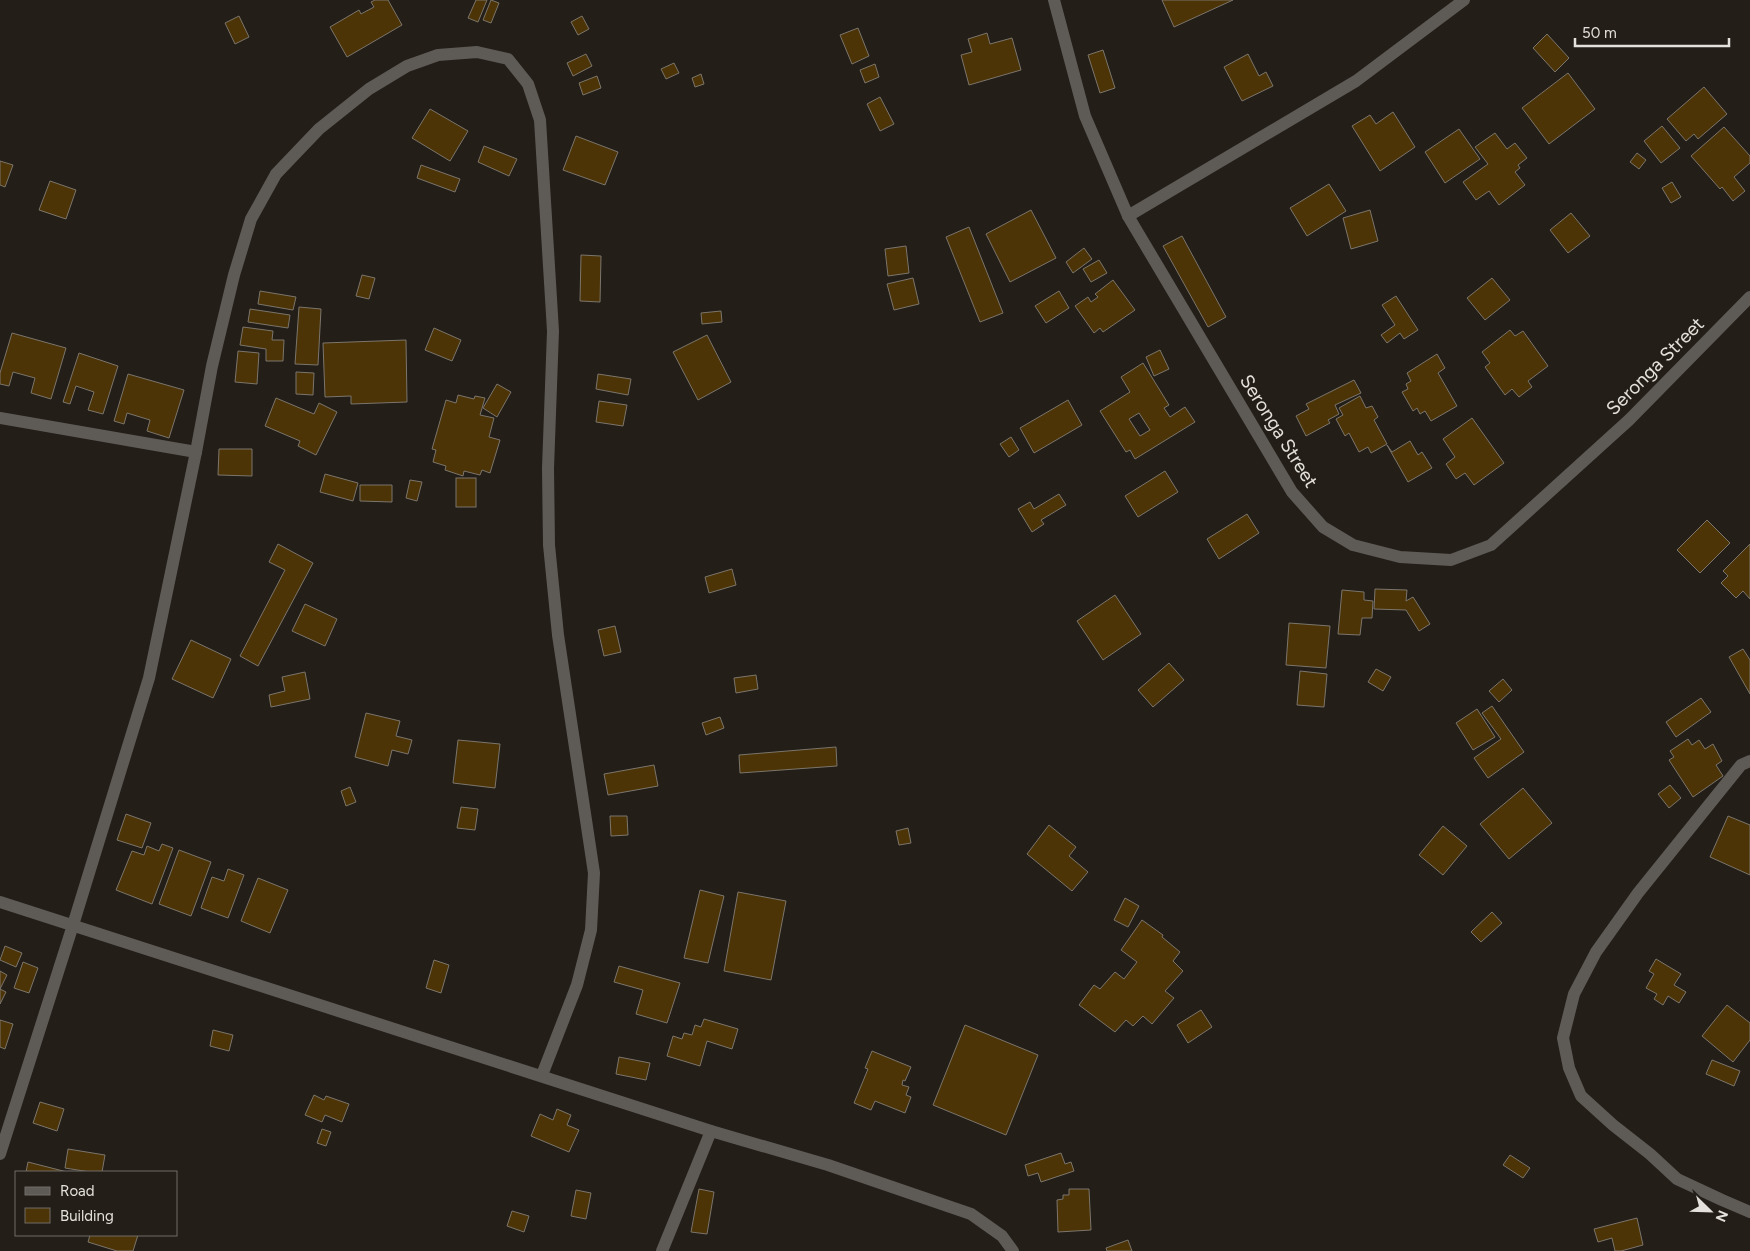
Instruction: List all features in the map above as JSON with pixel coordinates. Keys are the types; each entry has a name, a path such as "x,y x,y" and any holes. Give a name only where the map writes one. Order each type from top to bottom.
{"street":[{"name":"Seronga Street","path":"1054,0 1085,116 1128,216 1292,492 1323,527 1353,545 1400,557 1451,560 1491,545 1629,420 1750,297"},
{"path":"1128,216 1356,81 1464,0"},
{"path":"0,1154 149,678 212,366 234,275 252,219 276,174 319,129 369,89 407,66 438,55 477,52 508,60 528,84 540,120 553,331 548,468 549,546 558,635 594,873 591,930 577,985 542,1075"},
{"path":"0,418 196,452"},
{"path":"1750,761 1741,765 1638,893 1596,952 1574,994 1563,1038 1569,1068 1581,1096 1677,1178 1750,1212"},
{"path":"0,902 711,1131 828,1165 971,1214 1002,1236 1013,1251"},
{"path":"662,1251 711,1131"}],"building":[{"path":"375,0 388,0 402,25 347,57 330,27 359,10 361,14 374,7 371,2"},
{"path":"476,0 487,0 478,22 468,18"},
{"path":"491,0 499,3 491,23 483,20"},
{"path":"1162,0 1233,0 1174,27"},
{"path":"239,16 249,37 235,44 225,23"},
{"path":"582,16 589,29 578,35 571,22"},
{"path":"858,28 869,56 852,64 840,35"},
{"path":"987,33 990,44 1012,38 1021,70 969,85 961,55 972,52 968,39"},
{"path":"1547,34 1569,58 1555,72 1533,48"},
{"path":"1103,50 1115,88 1100,93 1088,55"},
{"path":"586,54 592,66 573,76 567,63"},
{"path":"1248,54 1259,76 1266,72 1273,86 1242,101 1224,67"},
{"path":"674,63 679,73 666,79 661,69"},
{"path":"875,64 879,77 865,83 860,70"},
{"path":"1568,73 1595,109 1549,144 1522,108"},
{"path":"701,74 704,84 695,87 692,78"},
{"path":"597,76 601,88 583,95 579,83"},
{"path":"1704,87 1727,114 1698,139 1694,134 1686,141 1667,119"},
{"path":"880,97 894,124 880,131 867,104"},
{"path":"430,109 468,131 450,161 412,138"},
{"path":"1393,112 1415,147 1380,171 1352,126 1370,115 1376,124"},
{"path":"1662,126 1680,148 1661,163 1644,141"},
{"path":"1724,127 1750,156 1750,163 1734,177 1745,191 1733,201 1722,187 1720,189 1691,156"},
{"path":"1459,129 1480,159 1445,183 1425,152"},
{"path":"1495,133 1507,149 1515,143 1527,158 1518,165 1520,168 1515,172 1525,185 1499,205 1489,191 1476,200 1463,182 1488,164 1475,147"},
{"path":"576,136 618,152 605,185 563,170"},
{"path":"484,146 517,159 509,176 478,162"},
{"path":"1637,153 1646,160 1639,169 1630,162"},
{"path":"0,161 13,165 5,187 0,185"},
{"path":"421,165 460,179 455,192 417,178"},
{"path":"50,181 76,190 66,219 39,210"},
{"path":"1672,182 1681,197 1671,203 1662,188"},
{"path":"1329,184 1346,211 1307,236 1290,208"},
{"path":"1031,210 1056,258 1010,282 986,234"},
{"path":"1370,210 1378,241 1351,249 1343,218"},
{"path":"1571,213 1590,236 1568,253 1550,230"},
{"path":"969,227 1003,313 980,322 946,237"},
{"path":"1182,236 1226,317 1208,327 1163,246"},
{"path":"906,246 909,273 888,276 885,249"},
{"path":"1084,248 1092,259 1073,273 1066,262"},
{"path":"581,255 601,256 600,302 580,301"},
{"path":"1099,260 1107,273 1091,282 1083,269"},
{"path":"362,275 375,278 369,299 356,296"},
{"path":"913,278 919,304 894,310 887,284"},
{"path":"1492,278 1510,300 1485,320 1467,298"},
{"path":"1113,280 1135,310 1103,332 1100,328 1094,333 1075,306 1088,297 1091,302 1098,297 1095,294"},
{"path":"260,291 296,297 293,310 258,304"},
{"path":"1059,291 1069,308 1046,323 1035,306"},
{"path":"1396,296 1418,330 1404,339 1400,333 1387,343 1381,335 1395,325 1382,305"},
{"path":"299,307 321,309 318,365 295,364"},
{"path":"250,309 290,315 288,328 248,322"},
{"path":"721,311 722,322 702,324 701,313"},
{"path":"243,327 273,331 272,340 284,340 283,361 266,361 266,349 240,345"},
{"path":"434,328 461,340 452,361 425,350"},
{"path":"1510,330 1515,336 1523,331 1548,366 1528,381 1532,387 1519,397 1512,389 1505,395 1485,367 1490,363 1482,352"},
{"path":"12,333 66,348 51,399 31,393 35,378 13,372 9,386 0,384 0,373"},
{"path":"707,335 731,382 698,400 673,352"},
{"path":"406,340 407,402 351,404 351,396 325,397 323,343"},
{"path":"1160,350 1169,369 1154,376 1146,357"},
{"path":"238,351 259,353 257,384 235,382"},
{"path":"79,353 118,366 103,414 88,410 94,392 76,386 70,404 63,402"},
{"path":"1437,354 1445,368 1438,373 1457,406 1431,421 1425,411 1420,414 1417,408 1413,411 1402,392 1408,389 1406,384 1411,381 1407,373"},
{"path":"1143,363 1169,405 1164,408 1170,417 1185,407 1195,422 1135,459 1130,450 1126,452 1100,411 1130,392 1121,377","holes":["1139,413 1150,430 1140,436 1129,419"]},
{"path":"296,372 314,373 313,395 296,394"},
{"path":"128,374 184,390 169,438 147,431 150,420 127,413 124,424 114,421"},
{"path":"598,374 631,379 628,395 596,389"},
{"path":"1354,380 1361,393 1335,405 1339,414 1328,420 1330,423 1306,436 1296,416 1309,409 1306,404"},
{"path":"497,384 511,392 497,417 483,408"},
{"path":"458,395 474,399 475,396 485,398 480,415 494,418 489,437 500,440 490,473 482,470 480,475 464,471 463,476 445,470 446,466 433,462 436,450 432,449 446,400 456,403"},
{"path":"1360,396 1366,408 1372,406 1378,417 1374,420 1387,444 1371,453 1368,447 1359,452 1349,433 1345,436 1336,419 1343,415 1339,408"},
{"path":"276,398 314,414 319,403 337,412 316,455 298,446 300,441 265,426"},
{"path":"1068,400 1082,425 1034,453 1020,428"},
{"path":"599,401 627,405 623,426 596,422"},
{"path":"1472,418 1504,463 1474,485 1465,473 1456,479 1446,464 1455,457 1443,439"},
{"path":"1011,437 1019,450 1009,457 1000,444"},
{"path":"1410,441 1418,455 1422,452 1432,468 1408,482 1387,445 1392,452"},
{"path":"219,449 252,449 252,476 218,475"},
{"path":"1165,471 1178,492 1138,517 1125,496"},
{"path":"325,474 358,483 353,501 320,492"},
{"path":"456,478 476,478 476,507 456,507"},
{"path":"410,480 422,482 417,501 406,498"},
{"path":"360,485 392,485 392,502 360,501"},
{"path":"1059,494 1066,505 1041,520 1044,524 1032,532 1018,509 1030,502 1034,509"},
{"path":"1247,514 1259,533 1219,559 1207,539"},
{"path":"1707,520 1730,543 1700,573 1677,550"},
{"path":"278,544 313,563 258,666 240,656 285,570 269,562"},
{"path":"1750,544 1750,599 1743,591 1736,598 1721,583 1728,576 1723,571"},
{"path":"732,569 736,585 709,593 705,577"},
{"path":"1375,589 1407,590 1406,601 1413,597 1430,624 1419,631 1406,610 1374,609"},
{"path":"1342,590 1364,592 1364,600 1373,601 1372,618 1362,618 1360,635 1338,634"},
{"path":"1115,595 1141,634 1103,660 1077,621"},
{"path":"305,604 337,619 325,646 292,631"},
{"path":"1289,623 1330,626 1326,668 1286,665"},
{"path":"615,626 621,652 604,656 598,630"},
{"path":"191,640 231,659 213,698 172,679"},
{"path":"1743,649 1750,660 1750,694 1729,657"},
{"path":"1169,663 1184,680 1153,707 1138,690"},
{"path":"1376,669 1391,677 1383,691 1368,682"},
{"path":"1300,671 1327,674 1324,707 1297,705"},
{"path":"305,672 310,699 271,707 269,695 285,691 282,677"},
{"path":"756,675 758,689 736,693 734,678"},
{"path":"1503,679 1512,690 1499,702 1489,691"},
{"path":"1701,698 1711,712 1676,737 1666,722"},
{"path":"1492,706 1524,752 1488,778 1474,758 1501,739 1482,713"},
{"path":"1477,709 1495,737 1473,750 1456,723"},
{"path":"366,713 400,721 396,736 412,740 408,754 392,750 388,766 355,757"},
{"path":"720,717 724,728 706,735 702,723"},
{"path":"1688,739 1692,745 1699,740 1705,749 1713,744 1722,761 1716,765 1723,776 1693,797 1669,760 1674,757 1670,751"},
{"path":"458,740 500,744 495,788 453,783"},
{"path":"836,747 837,766 740,773 739,755"},
{"path":"654,765 658,786 608,795 604,774"},
{"path":"1670,785 1681,798 1669,808 1658,794"},
{"path":"350,787 356,802 346,806 341,791"},
{"path":"1523,788 1552,823 1509,859 1480,824"},
{"path":"461,807 478,809 475,830 457,828"},
{"path":"126,814 151,823 142,848 117,840"},
{"path":"610,816 627,816 628,835 611,836"},
{"path":"1728,816 1750,825 1750,875 1710,857"},
{"path":"1049,825 1076,847 1069,856 1088,872 1072,891 1027,854"},
{"path":"1443,826 1467,846 1443,875 1419,855"},
{"path":"908,828 911,843 899,845 896,831"},
{"path":"162,844 173,848 152,904 116,890 132,851 144,855 147,846 159,851"},
{"path":"179,850 211,862 191,916 159,904"},
{"path":"228,869 244,875 228,918 201,908 212,877 224,881"},
{"path":"258,878 288,890 270,933 241,921"},
{"path":"700,890 724,896 708,963 684,958"},
{"path":"738,892 786,901 771,980 724,971"},
{"path":"1125,898 1139,906 1128,927 1114,920"},
{"path":"1492,912 1502,923 1481,942 1471,932"},
{"path":"1142,920 1163,935 1162,937 1180,952 1173,961 1183,971 1165,991 1174,998 1152,1024 1143,1016 1133,1026 1126,1020 1115,1032 1079,1005 1094,985 1100,989 1115,972 1124,979 1137,962 1121,950"},
{"path":"5,946 22,953 16,967 0,960"},
{"path":"1656,959 1681,974 1674,985 1686,992 1679,1003 1668,996 1663,1005 1654,999 1657,994 1646,988 1654,974 1649,971"},
{"path":"434,960 449,965 441,993 426,988"},
{"path":"23,962 38,968 29,993 14,988"},
{"path":"619,966 680,983 667,1023 636,1014 643,990 614,982"},
{"path":"0,971 7,975 0,989"},
{"path":"0,989 6,992 0,1004"},
{"path":"1727,1005 1750,1023 1750,1040 1733,1062 1702,1036"},
{"path":"1201,1010 1212,1027 1188,1043 1177,1025"},
{"path":"704,1019 738,1029 732,1049 707,1041 700,1066 667,1056 673,1036 682,1039 684,1033 692,1035 695,1025 701,1027"},
{"path":"0,1020 13,1024 5,1049 0,1047"},
{"path":"965,1025 1038,1055 1006,1135 933,1105"},
{"path":"213,1030 233,1035 229,1051 210,1046"},
{"path":"872,1051 911,1067 902,1085 909,1087 906,1095 911,1097 905,1113 875,1101 871,1110 854,1103 868,1069 865,1068"},
{"path":"619,1057 650,1063 646,1080 616,1074"},
{"path":"1712,1060 1740,1071 1734,1086 1706,1074"},
{"path":"314,1095 324,1100 326,1096 349,1104 342,1122 325,1115 322,1122 305,1115"},
{"path":"40,1102 64,1109 57,1131 33,1123"},
{"path":"557,1109 571,1115 567,1125 579,1130 569,1152 531,1136 540,1114 553,1120"},
{"path":"322,1129 331,1132 326,1146 317,1143"},
{"path":"68,1149 105,1155 102,1171 65,1168"},
{"path":"1061,1153 1065,1164 1071,1162 1074,1171 1041,1182 1038,1173 1028,1176 1025,1165"},
{"path":"1510,1155 1530,1168 1523,1178 1503,1165"},
{"path":"28,1162 63,1171 26,1171"},
{"path":"699,1189 714,1192 707,1234 691,1232"},
{"path":"1069,1189 1089,1189 1091,1230 1058,1232 1057,1200 1063,1199 1063,1195 1069,1195"},
{"path":"576,1190 591,1193 586,1219 571,1216"},
{"path":"512,1211 529,1216 524,1232 507,1226"},
{"path":"1637,1218 1643,1245 1615,1251 1612,1238 1598,1242 1594,1229"},
{"path":"90,1236 138,1236 133,1251 117,1251 88,1242"},
{"path":"1128,1240 1132,1251 1107,1251 1106,1248"}]}
